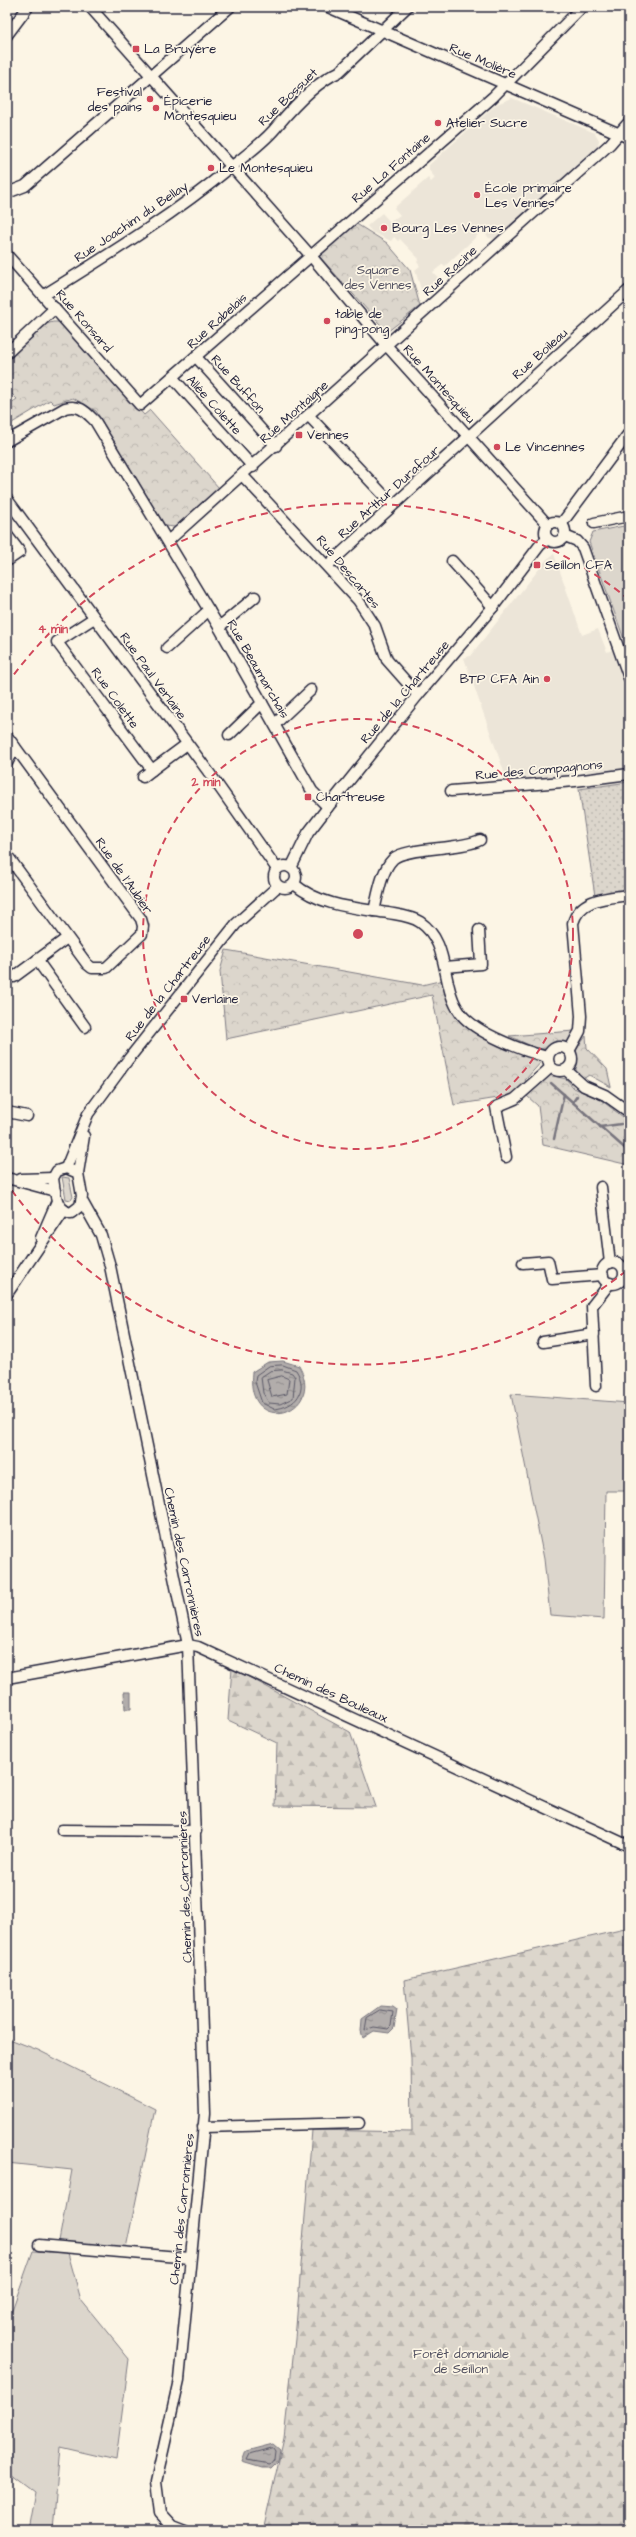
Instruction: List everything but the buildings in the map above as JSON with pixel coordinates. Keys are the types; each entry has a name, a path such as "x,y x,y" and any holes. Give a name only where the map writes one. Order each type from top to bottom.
{"street":[{"path":"7,35 28,7"},
{"name":"Rue Montesquieu","path":"90,7 231,168 311,256 387,346 548,525"},
{"path":"7,193 25,186 230,7"},
{"name":"Rue Molière","path":"328,7 382,32 625,136"},
{"name":"Rue Bossuet","path":"231,168 278,126 284,116 329,76 339,72 407,7"},
{"name":"Rue La Fontaine","path":"311,256 506,84 582,7"},
{"name":"Rue Racine","path":"387,346 625,136 629,122"},
{"name":"Rue Joachim du Bellay","path":"44,295 179,209 231,168"},
{"name":"Rue Ronsard","path":"7,255 56,308 140,405"},
{"name":"Rue Rabelais","path":"140,405 173,378 311,256"},
{"name":"Rue Boileau","path":"468,437 629,290"},
{"path":"7,353 56,308"},
{"name":"Rue Montaigne","path":"168,541 253,467 387,346"},
{"name":"Rue Buffon","path":"196,357 276,446"},
{"name":"Allée Colette","path":"173,378 253,467"},
{"name":"Rue Beaumarchais","path":"7,441 65,408 74,405 84,409 95,421 219,627 312,791 328,807"},
{"path":"309,416 393,505"},
{"path":"562,523 629,433"},
{"name":"Rue Arthur Durafour","path":"328,565 468,437"},
{"name":"Rue Descartes","path":"242,476 328,565 328,570 358,600 375,626 387,660 418,695"},
{"name":"Rue Paul Verlaine","path":"7,500 277,869"},
{"path":"594,523 629,516"},
{"path":"562,523 553,522 548,525 545,532 548,539 557,542 565,536"},
{"path":"562,523 565,529 565,536"},
{"path":"7,535 20,552 7,561"},
{"path":"565,536 576,541 583,548 629,678"},
{"name":"Rue de la Chartreuse","path":"291,868 308,833 328,807 418,695 493,607 516,575 548,539"},
{"path":"452,560 493,607"},
{"path":"219,627 255,597"},
{"path":"167,648 209,610"},
{"name":"Rue Colette","path":"94,618 57,642 148,773 187,744"},
{"path":"275,724 311,690"},
{"path":"229,735 262,703"},
{"name":"Rue de l'Aubier","path":"7,736 141,919 143,926 142,934 106,968 100,969 87,964 7,855"},
{"path":"7,763 15,747"},
{"name":"Rue des Compagnons","path":"451,791 575,781 629,774"},
{"path":"374,911 382,881 393,859 405,853 466,846 480,840"},
{"path":"284,866 291,868 295,873 294,884 284,889 278,886 274,876 277,869 284,866"},
{"path":"294,884 319,899 405,916 419,921 429,930 440,949 456,1004 468,1021 502,1040 547,1058"},
{"name":"Rue de la Chartreuse","path":"66,1168 88,1114 224,939 252,908 278,886"},
{"path":"547,1058 550,1068 558,1072 566,1070 571,1064 569,1051 576,1041 580,1023 573,923 576,915 585,906 596,899 629,895"},
{"path":"445,967 481,964 479,930"},
{"path":"7,977 14,977 67,938"},
{"path":"37,960 85,1027"},
{"path":"547,1058 555,1048 564,1048 569,1051"},
{"path":"506,1157 496,1107 515,1099 550,1068"},
{"path":"566,1070 584,1086 605,1095 629,1112"},
{"path":"7,1112 27,1116"},
{"name":"Rue de la Chartreuse","path":"82,1200 78,1173 88,1114"},
{"path":"78,1173 66,1168 57,1171 53,1178 56,1196 64,1210 71,1213 77,1210 82,1200"},
{"path":"9,1179 53,1178"},
{"path":"9,1179 56,1196"},
{"path":"601,1187 610,1263"},
{"path":"37,1252 56,1196"},
{"name":"Chemin des Carronnières","path":"82,1200 101,1235 111,1272 188,1645 196,1831 204,2127 179,2380 156,2482 160,2513 171,2525 184,2530"},
{"path":"7,1294 37,1252 64,1210"},
{"name":"Chemin des Carronnières","path":"77,1210 101,1235"},
{"path":"523,1263 548,1261 552,1279 603,1276 610,1283"},
{"path":"596,1386 592,1306 610,1283 619,1282 626,1272 620,1265 610,1263 604,1267 603,1276"},
{"path":"543,1342 594,1334"},
{"path":"7,1678 188,1645"},
{"name":"Chemin des Bouleaux","path":"188,1645 229,1660 629,1846"},
{"path":"62,1830 196,1831"},
{"path":"204,2127 359,2123"},
{"path":"39,2245 190,2258"}],"shaded area":[{"name":"École primaire Les Vennes","path":"512,98 595,133 599,140 598,146 496,239 489,238 481,229 476,233 478,235 445,266 443,264 433,272 441,281 426,295 421,289 415,270 420,266 417,262 419,259 400,239 398,241 394,237 391,241 372,232 367,226 382,213 390,222 400,215 394,208 428,178 431,182 435,178 429,170 429,165 497,104"},
{"name":"BTP CFA Ain","path":"554,554 582,635 598,629 607,652 612,650 629,699 629,764 623,766 623,768 591,773 585,772 580,767 572,768 572,772 562,777 508,783 464,658 470,656 547,559"}],"green space":[{"name":"Square des Vennes","path":"355,223 387,243 410,270 420,306 387,332 319,256"},
{"path":"62,322 144,415 150,410 219,488 175,527 165,526 96,411 73,398 54,404 50,400 7,426 7,406 17,399 7,389 7,362 46,324"},
{"path":"629,525 629,653 589,542 593,532"},
{"path":"629,782 629,891 595,896 579,789"},
{"path":"226,950 422,985 443,980 445,994 454,1011 543,1060 525,1080 528,1085 517,1095 454,1105 432,995 226,1039 220,971"},
{"path":"574,1031 575,1035 569,1043 545,1049 538,1049 509,1036"},
{"path":"586,1036 587,1048 607,1069 611,1087 589,1075 583,1079 576,1072 576,1050"},
{"path":"549,1075 566,1079 574,1088 601,1100 627,1120 629,1165 543,1145 538,1106 527,1096"},
{"path":"62,1177 69,1178 73,1197 71,1200 66,1199"},
{"path":"511,1394 629,1403 629,1491 606,1491 604,1619 550,1615 544,1559"},
{"path":"232,1668 350,1732 376,1807 275,1806 277,1743 228,1720"},
{"name":"Forêt domaniale de Seillon","path":"629,1928 629,2530 263,2530 284,2438 295,2339 312,2130 412,2132 411,2058 404,1980"},
{"path":"7,2038 38,2050 155,2109 126,2248 59,2241 72,2170 7,2163"},
{"path":"33,2251 68,2253 81,2300 129,2359 116,2460 60,2447 53,2530 28,2530 35,2492 7,2471 7,2324"}],"water":[{"path":"283,1361 299,1366 305,1383 302,1397 295,1407 283,1412 271,1412 260,1406 253,1393 252,1372 268,1362"},
{"path":"124,1692 131,1692 131,1709 125,1709"},
{"path":"380,2006 393,2007 397,2010 394,2028 389,2033 374,2031 363,2038 361,2031 362,2019"},
{"path":"273,2444 280,2450 278,2461 271,2468 262,2468 242,2462 246,2451"}],"waterway":[{"path":"551,1083 629,1152"},
{"path":"554,1139 564,1094"},
{"path":"573,1102 577,1096"},
{"path":"600,1127 621,1124"}],"place":[{"name":"La Bruyère","path":"136,49"},
{"name":"Festival des pains","path":"150,99"},
{"name":"Épicerie Montesquieu","path":"156,108"},
{"name":"Atelier Sucre","path":"438,123"},
{"name":"Le Montesquieu","path":"211,168"},
{"name":"École primaire Les Vennes","path":"477,195"},
{"name":"Bourg Les Vennes","path":"384,228"},
{"name":"table de ping-pong","path":"327,321"},
{"name":"Vennes","path":"299,435"},
{"name":"Le Vincennes","path":"497,447"},
{"name":"Seillon CFA","path":"537,565"},
{"name":"BTP CFA Ain","path":"547,679"},
{"name":"Chartreuse","path":"308,797"},
{"name":"Verlaine","path":"184,999"}]}
